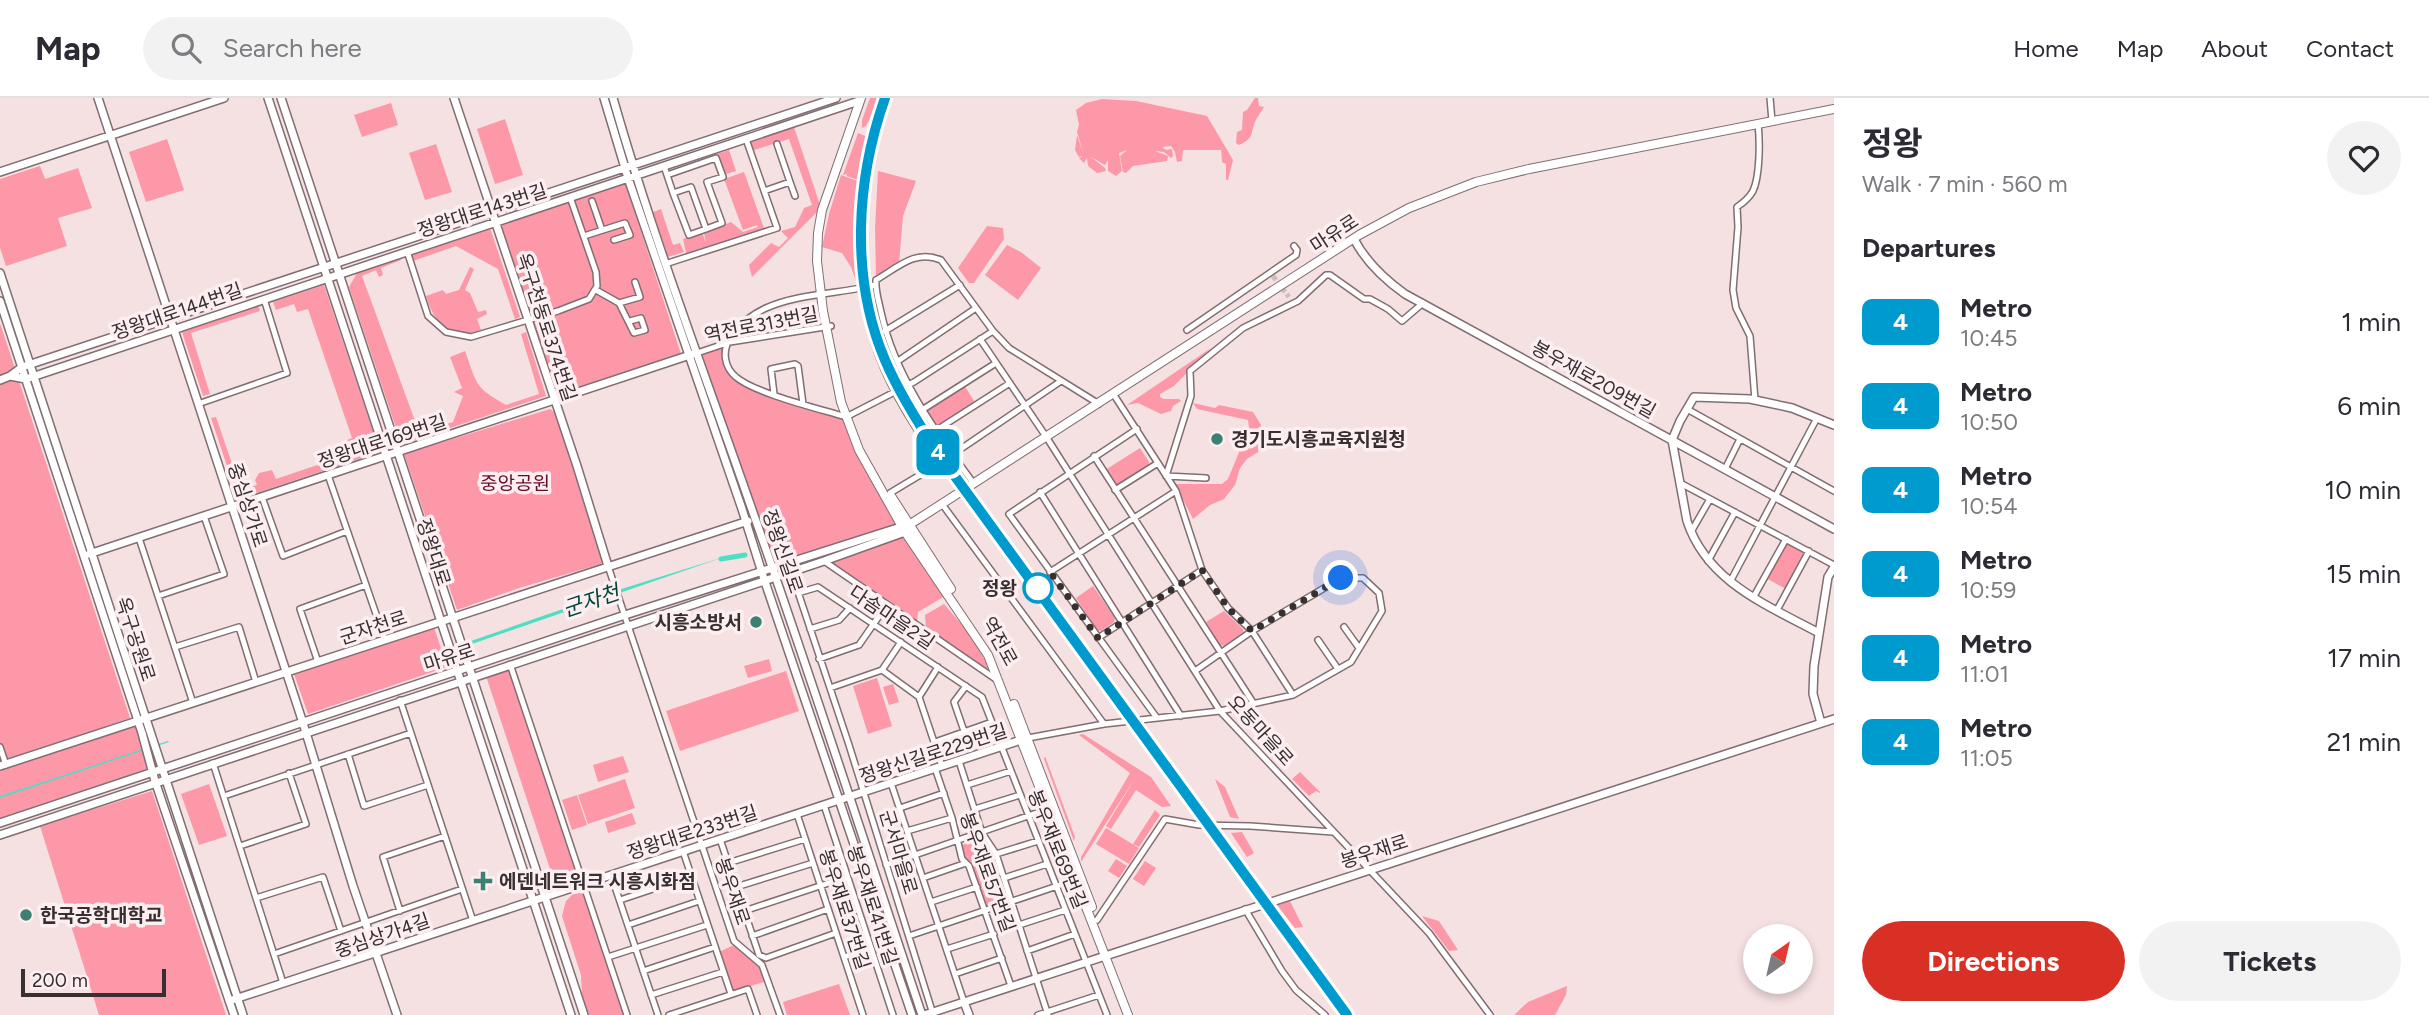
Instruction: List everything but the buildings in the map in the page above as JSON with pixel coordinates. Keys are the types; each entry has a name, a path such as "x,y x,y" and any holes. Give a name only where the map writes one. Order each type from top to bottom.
{"main road":[{"name":"역전로","path":"860,99 822,210 817,261 848,416 859,450 905,527 978,638 999,681 1025,739 1075,880 1108,954"},
{"name":"마유로","path":"905,527 1354,239 1418,204 1476,182 1529,169 1834,109"},
{"name":"역전로","path":"848,416 871,464 890,493 905,527 992,653 1097,920 1130,1015"}],"street":[{"name":"중심상가로","path":"97,98 287,672 365,923 397,1015"},
{"path":"0,172 224,98"},
{"name":"정왕대로","path":"268,98 571,1015"},
{"name":"정왕대로","path":"281,98 584,1015"},
{"name":"옥구천동로374번길","path":"454,98 608,566"},
{"name":"정왕신길로","path":"604,98 693,354 755,518 849,797 928,1014"},
{"name":"정왕신길로","path":"613,98 629,168"},
{"name":"정왕대로143번길","path":"336,263 836,98"},
{"path":"1770,98 1772,121"},
{"name":"정왕대로143번길","path":"339,273 860,99"},
{"path":"1755,400 1750,335 1736,308 1733,290 1737,207 1749,196 1755,182 1760,136 1758,124"},
{"path":"665,264 776,228 746,139"},
{"path":"777,144 795,196"},
{"path":"664,166 667,175 673,193 689,235 722,223 707,182 723,177 716,158 667,175"},
{"name":"정왕신길로","path":"632,177 665,264 764,579 912,1015"},
{"path":"764,191 790,182"},
{"path":"673,193 691,187 706,229"},
{"path":"407,251 428,316 446,332 471,337 581,303 589,299 596,290 596,272 570,197"},
{"path":"592,201 602,230"},
{"path":"584,236 625,223 630,235 614,240"},
{"name":"봉우재로209번길","path":"1354,239 1367,260 1388,282 1834,529"},
{"path":"1187,330 1296,255 1297,250 1293,246"},
{"path":"330,247 348,259"},
{"path":"309,272 318,251"},
{"path":"993,331 908,385 848,416 803,404 742,381 734,376 724,356 727,344 738,327 754,314 769,307 822,294 862,289 864,285 876,284 912,259 928,254 941,260 993,331 1009,348 1099,404"},
{"name":"정왕대로144번길","path":"0,380 22,367 336,263"},
{"path":"344,289 354,268"},
{"name":"옥구공원로","path":"0,273 31,364 141,720 142,733 165,778 233,1000 234,1015"},
{"name":"정왕대로144번길","path":"26,379 339,273"},
{"path":"1166,476 1191,396 1190,371 1242,327 1294,303 1323,277 1330,275 1364,299 1382,305 1402,321 1423,303"},
{"path":"619,303 640,297 635,282"},
{"path":"876,284 885,331 908,385 935,431 974,484"},
{"path":"885,331 960,285"},
{"path":"862,289 874,344 895,392 940,463"},
{"path":"596,290 619,303 625,317 630,321"},
{"path":"1289,297 1294,303"},
{"path":"198,404 288,373 264,299"},
{"name":"옥구공원로","path":"0,301 88,555"},
{"path":"898,361 976,308"},
{"name":"역전로313번길","path":"693,354 727,344 828,326"},
{"name":"오동마을로","path":"980,340 1069,472 1220,711 1429,933 1490,1015"},
{"name":"정왕대로169번길","path":"88,555 693,354"},
{"path":"922,410 996,363"},
{"path":"774,394 771,369 795,364 803,404"},
{"path":"10,376 26,379"},
{"path":"890,493 940,463 1061,381"},
{"path":"935,431 1010,383"},
{"path":"1114,395 1176,491 1202,570 1228,608 1252,631 1293,695"},
{"path":"1819,633 1753,598 1730,583 1708,562 1691,533 1672,440 1694,397 1755,400 1792,408 1834,425"},
{"path":"1687,409 1834,491"},
{"path":"1730,583 1817,418"},
{"path":"1137,429 1009,514 1157,718"},
{"path":"1725,469 1740,439"},
{"path":"1094,456 1254,704"},
{"path":"1115,490 1158,463"},
{"path":"328,475 385,640"},
{"path":"1166,476 1206,478"},
{"path":"1682,484 1834,566 1828,577 1813,694 1821,723"},
{"path":"1050,572 1176,491"},
{"path":"1040,492 1181,716"},
{"path":"262,497 283,556 347,531"},
{"path":"1691,533 1710,499"},
{"path":"943,504 1104,724"},
{"path":"1708,562 1735,512"},
{"path":"158,596 224,574 205,516"},
{"name":"군자천로","path":"3,766 385,640 454,622 608,566 755,518"},
{"name":"마유로","path":"0,823 303,723 456,667 762,570 791,571 824,561 905,527"},
{"name":"마유로","path":"0,835 764,579 773,571 905,527"},
{"path":"139,538 193,703"},
{"path":"1753,598 1786,539"},
{"path":"1777,610 1809,551"},
{"path":"824,561 999,681"},
{"name":"봉우재로","path":"608,566 734,942 762,965 780,1015"},
{"path":"1098,638 1202,570"},
{"name":"군서마을로","path":"791,571 909,936 928,1014"},
{"path":"1025,739 1104,724 1220,711 1293,695 1351,662 1382,611 1379,593 1363,578 1341,578 1252,631 1195,671"},
{"path":"318,662 299,609 366,585"},
{"name":"다솜마을2길","path":"798,593 818,587 982,697 1001,747"},
{"path":"820,659 859,645 886,606"},
{"path":"810,629 839,620 850,608"},
{"path":"175,647 239,626 256,682"},
{"path":"1345,626 1359,648"},
{"path":"1318,640 1338,669"},
{"path":"830,688 882,670 901,642"},
{"path":"510,664 627,1015"},
{"path":"882,670 919,697 938,667"},
{"path":"964,732 954,702 965,685"},
{"name":"봉우재로57번길","path":"919,697 935,743 944,793 962,859 977,887 1011,986"},
{"path":"400,700 472,921"},
{"name":"봉우재로","path":"928,1014 1834,719"},
{"name":"옥구공원로","path":"141,720 151,736 155,782 233,1000 243,1015"},
{"path":"935,743 992,722"},
{"path":"224,796 411,733"},
{"name":"정왕신길로229번길","path":"849,797 1025,739"},
{"path":"0,747 3,766"},
{"name":"봉우재로69번길","path":"1001,747 1107,1015"},
{"path":"348,754 365,806 428,785"},
{"path":"959,761 982,833 996,854 1048,1014"},
{"path":"213,762 284,983"},
{"path":"967,785 1011,771"},
{"path":"240,846 306,824 289,773"},
{"path":"891,783 969,1015"},
{"path":"900,808 944,793"},
{"path":"975,809 1020,795"},
{"name":"정왕대로233번길","path":"545,897 849,797"},
{"name":"봉우재로41번길","path":"824,805 893,1015"},
{"path":"886,865 1048,810"},
{"name":"봉우재로37번길","path":"797,814 863,1015"},
{"path":"907,831 952,818"},
{"path":"1097,920 1165,819 1199,825 1334,832"},
{"path":"400,911 383,857 445,836"},
{"path":"720,839 759,955 766,958 836,933"},
{"path":"728,863 805,839"},
{"path":"996,854 1038,841"},
{"path":"683,851 730,994"},
{"path":"736,887 813,863"},
{"path":"923,878 966,863"},
{"path":"1004,878 1047,864"},
{"path":"611,875 658,1015"},
{"path":"620,900 691,876"},
{"path":"256,898 323,877 341,931"},
{"path":"744,911 847,877"},
{"path":"909,936 1075,880"},
{"path":"931,902 977,887"},
{"path":"274,954 462,889"},
{"name":"중심상가4길","path":"233,1000 545,897"},
{"path":"628,925 699,901"},
{"path":"752,936 828,909"},
{"path":"1245,909 1296,990 1325,1015"},
{"path":"1019,925 1066,910"},
{"path":"608,957 708,925"},
{"path":"947,949 993,934"},
{"path":"1027,951 1075,934"},
{"path":"643,971 715,947"},
{"path":"844,957 871,948"},
{"path":"955,974 1002,958"},
{"path":"651,995 723,972"},
{"path":"669,1015 748,989 756,1014 748,1015"},
{"path":"1038,1015 1048,1014 1099,995"}],"green space":[{"path":"870,98 880,98 866,126 862,128 862,120"},
{"path":"1258,98 1259,106 1264,107 1249,138 1239,145 1236,143 1237,132 1242,130 1243,112"},
{"path":"1102,99 1136,101 1207,116 1233,160 1228,180 1226,164 1222,162 1221,146 1221,150 1183,150 1182,161 1177,162 1171,146 1162,147 1166,150 1172,149 1171,158 1164,152 1155,151 1168,156 1167,161 1133,166 1126,173 1123,172 1120,156 1127,150 1119,153 1122,171 1116,176 1108,171 1108,160 1105,165 1091,157 1105,168 1106,171 1097,173 1088,166 1087,158 1084,163 1079,158 1083,156 1079,157 1075,150 1077,135 1084,155 1077,132 1079,125 1076,110 1086,103"},
{"path":"391,103 398,125 362,137 354,115"},
{"path":"505,119 523,175 495,184 477,129"},
{"path":"794,127 821,208 752,277 749,265 771,243 779,247 788,238 781,231 795,227 804,208 812,205 789,139 751,151 748,143"},
{"path":"858,133 870,138 861,181 847,174 843,175"},
{"path":"167,139 184,190 146,202 129,152"},
{"path":"436,144 452,192 425,200 409,153"},
{"path":"729,150 736,171 723,175 717,154"},
{"path":"40,166 45,179 78,168 92,208 58,218 67,246 6,266 0,248 0,179"},
{"path":"878,171 916,181 903,216 899,264 876,276 875,228"},
{"path":"744,172 765,231 687,257 683,239 702,232 706,243 704,233 731,222 743,232 758,227 757,225 743,230 724,179"},
{"path":"841,175 860,182 858,248 862,283 856,281 842,253 822,247"},
{"path":"625,182 681,354 558,394 501,224"},
{"path":"661,209 673,245 680,243 684,252 668,257 653,212"},
{"path":"987,226 1003,228 1004,239 974,283 969,283 958,268"},
{"path":"490,228 520,317 515,319 498,269 456,246 413,261 411,254"},
{"path":"1007,245 1041,268 1018,300 985,275"},
{"path":"400,257 401,260 381,268 383,275 379,277 376,270 362,276 415,421 425,418 429,430 453,422 463,396 454,392 462,388 450,357 465,351 478,384 506,405 539,394 521,334 526,332 546,396 411,441 398,434 349,287 357,273"},
{"path":"470,267 474,269 465,290 470,293 478,312 486,310 487,314 477,319 481,330 461,334 445,328 439,322 426,296 443,290 446,294 459,290"},
{"path":"324,285 377,443 374,454 238,499 211,418 216,417 241,490 257,485 255,480 259,473 272,470 276,479 347,455 342,442 352,438 308,309 297,312 294,304 276,310 273,302"},
{"path":"258,305 260,311 191,333 210,394 203,396 181,329"},
{"path":"0,323 130,718 0,763"},
{"path":"724,347 724,359 728,369 744,384 844,419 899,524 774,564 701,354"},
{"path":"1211,348 1174,386 1160,394 1164,399 1181,401 1173,406 1171,411 1161,414 1138,403 1127,405"},
{"path":"964,385 976,404 938,428 924,411"},
{"path":"1193,403 1253,412 1264,435 1258,452 1240,468 1235,485 1224,499 1210,505 1193,519 1175,484 1222,484 1228,479 1249,428 1248,420 1197,409"},
{"name":"중앙공원","path":"550,409 556,413 604,559 601,564 457,610 404,454"},
{"path":"1140,448 1149,465 1114,485 1105,470"},
{"path":"904,536 945,596 918,612 917,623 829,562"},
{"path":"1788,542 1804,551 1805,555 1786,589 1766,578"},
{"path":"1093,586 1115,618 1114,622 1101,631 1097,630 1076,598"},
{"path":"944,604 969,633 993,674 926,628 925,615"},
{"path":"1224,611 1244,633 1224,646 1220,645 1206,622"},
{"path":"434,627 447,667 308,714 294,674"},
{"path":"769,659 772,671 748,678 744,666"},
{"path":"510,668 580,879 556,887 486,676"},
{"path":"786,671 799,711 680,751 666,711"},
{"path":"877,678 892,726 868,734 853,686"},
{"path":"893,684 899,702 889,705 883,687"},
{"path":"137,721 153,772 0,822 0,766"},
{"path":"1083,734 1151,777 1171,806 1162,807 1136,790 1111,829 1106,826 1137,775 1081,862 1081,857 1130,773 1079,735"},
{"path":"623,756 629,772 598,782 593,765"},
{"path":"1045,756 1075,837 1074,841 1044,759"},
{"path":"1300,772 1320,793 1316,791 1309,796 1292,779"},
{"path":"625,779 635,808 588,824 578,795"},
{"path":"1215,779 1225,787 1239,819 1230,817"},
{"path":"209,784 227,836 199,845 181,794"},
{"path":"152,791 226,1015 99,1015 40,826"},
{"path":"577,795 587,825 572,830 562,800"},
{"path":"1155,810 1160,815 1139,847 1133,844"},
{"path":"632,813 636,824 608,833 605,822"},
{"path":"1106,828 1139,848 1129,864 1096,844"},
{"path":"1242,832 1254,853 1247,857 1231,833"},
{"path":"979,837 993,856 1008,897 1006,901 985,906 972,865 963,858 960,846"},
{"path":"1116,859 1127,866 1119,878 1108,871"},
{"path":"1145,861 1156,868 1144,886 1133,879"},
{"path":"583,891 624,1015 589,1015 582,995 581,975 562,916 566,901 572,895"},
{"path":"1290,901 1303,927 1295,928 1276,904"},
{"path":"1422,916 1439,921 1458,950 1449,951"},
{"path":"734,945 761,968 764,982 731,990 719,952"},
{"path":"839,984 850,1015 787,1015 783,1002"},
{"path":"1567,986 1566,995 1555,1015 1514,1015 1528,1002"}],"water":[{"path":"724,557 443,654 442,651 615,591"},
{"path":"169,742 0,798 0,796"}],"waterway":[{"name":"군자천","path":"721,559 745,555"}],"tunnel":[{"path":"1273,276 1289,297"}],"railway":[{"path":"889,98 876,138 868,178 866,260 872,300 898,379 917,416 942,454 1352,1015"}],"metro line":[{"name":"4","path":"885,98 865,174 862,250 864,279 877,335 884,358 904,399 938,453 1347,1015"}],"place":[{"name":"경기도시흥교육지원청","path":"1217,439"},
{"name":"정왕","path":"1038,588"},
{"name":"시흥소방서","path":"756,622"},
{"name":"에덴네트워크 시흥시화점","path":"483,881"},
{"name":"한국공학대학교","path":"26,915"}],"route":[{"path":"1038,588 1050,572 1098,638 1202,570 1228,608 1252,631 1341,578"}]}
